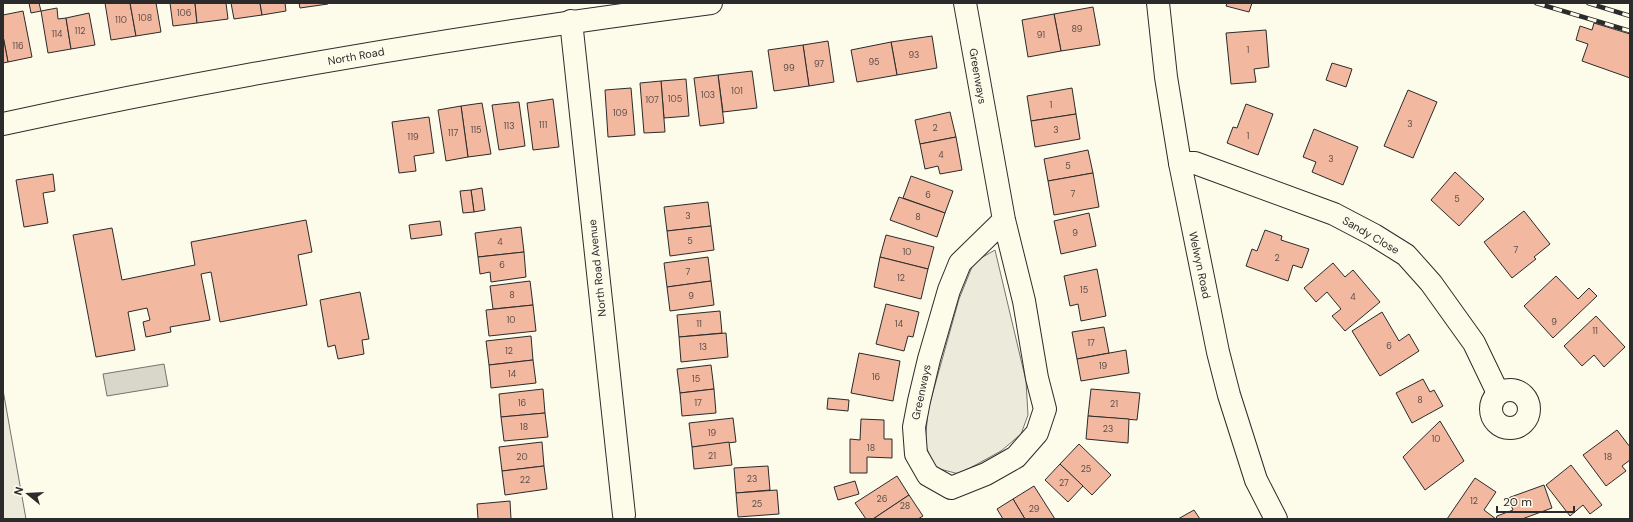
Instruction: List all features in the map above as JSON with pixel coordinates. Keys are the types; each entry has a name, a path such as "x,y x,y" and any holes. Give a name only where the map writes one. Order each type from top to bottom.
{"street":[{"name":"North Road","path":"3,124 134,96 402,48 571,21 710,3"},
{"name":"Greenways","path":"965,3 1004,220 1024,301 1037,378 1045,409 1037,434 1016,457 986,474 951,488 928,475 916,454 914,427 919,401 929,359 949,290 960,263 1004,220"},
{"name":"Welwyn Road","path":"1158,3 1166,77 1180,163 1208,308 1229,395 1256,480 1276,519"},
{"name":"North Road Avenue","path":"571,21 624,515"},
{"name":"Sandy Close","path":"1180,163 1195,163 1334,214 1374,235 1406,255 1431,283 1474,343 1498,393"}],"shaded area":[{"path":"995,250 1026,381 1028,415 1021,434 1001,451 959,474 936,468 925,445 928,410 959,299 974,262"},
{"path":"164,364 168,386 107,396 103,374"},
{"path":"3,390 26,519 3,519"}],"building":[{"path":"29,3 39,3 41,11 31,13"},
{"path":"105,3 130,3 136,36 111,40"},
{"path":"130,3 156,3 161,32 136,36"},
{"path":"170,3 195,3 197,23 173,26"},
{"path":"195,3 226,3 228,19 197,23"},
{"path":"231,3 260,3 262,15 234,19"},
{"path":"260,3 285,3 286,11 262,15"},
{"path":"299,3 328,3 328,4 300,8"},
{"path":"1227,3 1252,3 1249,12 1226,6"},
{"path":"1093,7 1100,45 1061,51 1054,14"},
{"path":"57,8 58,19 66,18 71,49 48,53 41,11"},
{"path":"23,11 32,57 8,62 3,36 3,15"},
{"path":"89,13 95,45 71,49 66,18"},
{"path":"1054,14 1061,51 1028,57 1022,20"},
{"path":"1594,23 1630,34 1630,78 1582,61 1588,44 1576,40 1580,26 1592,30"},
{"path":"1266,30 1269,67 1254,69 1256,82 1231,84 1226,33"},
{"path":"3,36 8,62 3,63"},
{"path":"932,36 937,68 897,75 891,42"},
{"path":"828,41 834,82 809,86 803,45"},
{"path":"891,42 897,75 857,82 851,50"},
{"path":"803,45 809,86 774,91 768,50"},
{"path":"1332,63 1352,69 1346,87 1326,80"},
{"path":"752,71 757,108 723,112 718,75"},
{"path":"718,75 724,123 700,126 694,78"},
{"path":"686,79 689,116 664,118 661,81"},
{"path":"661,81 665,132 644,133 640,83"},
{"path":"631,88 635,135 608,137 605,90"},
{"path":"1072,88 1076,114 1031,121 1027,96"},
{"path":"1408,90 1437,102 1413,158 1384,146"},
{"path":"553,99 559,147 533,150 527,103"},
{"path":"519,102 525,146 499,150 492,105"},
{"path":"482,103 491,154 468,157 461,106"},
{"path":"1246,104 1273,114 1258,155 1227,143 1233,127 1237,128"},
{"path":"461,106 468,157 446,161 438,110"},
{"path":"950,112 956,137 920,144 915,120"},
{"path":"1076,114 1080,139 1035,147 1031,121"},
{"path":"429,117 434,153 414,156 416,171 399,173 392,122"},
{"path":"1314,129 1358,147 1343,185 1312,172 1316,162 1303,157"},
{"path":"956,137 962,170 940,174 938,166 925,169 920,144"},
{"path":"1088,150 1093,173 1048,181 1044,159"},
{"path":"1455,172 1484,199 1459,226 1431,200"},
{"path":"1093,173 1099,207 1054,215 1048,181"},
{"path":"53,174 55,191 43,193 48,223 24,227 16,180"},
{"path":"911,176 953,191 945,213 903,198"},
{"path":"482,188 485,210 474,212 471,190"},
{"path":"471,190 474,212 463,213 460,191"},
{"path":"899,197 945,213 937,237 890,220"},
{"path":"708,202 711,226 667,231 664,207"},
{"path":"1524,211 1550,244 1534,257 1536,259 1512,278 1484,242"},
{"path":"1089,213 1096,246 1061,254 1054,221"},
{"path":"306,220 312,252 298,255 307,305 220,322 211,272 201,274 210,320 170,327 171,332 146,337 143,322 150,320 147,308 128,312 135,350 96,357 73,235 112,228 122,280 195,265 191,242"},
{"path":"440,221 442,235 411,239 409,225"},
{"path":"711,226 714,250 670,256 667,231"},
{"path":"521,227 524,252 478,257 475,233"},
{"path":"1265,230 1282,236 1281,240 1309,249 1302,268 1293,265 1288,281 1246,266 1252,249 1257,251"},
{"path":"886,235 934,247 928,269 880,257"},
{"path":"524,252 526,277 491,282 490,272 480,274 478,257"},
{"path":"708,257 711,281 667,287 664,263"},
{"path":"880,257 928,269 921,299 874,287"},
{"path":"1333,263 1345,277 1353,270 1380,302 1345,331 1332,316 1341,309 1327,292 1316,302 1304,288"},
{"path":"1097,269 1106,316 1081,321 1078,304 1070,306 1064,276"},
{"path":"1556,276 1578,299 1589,288 1597,296 1553,338 1524,306"},
{"path":"530,281 533,305 493,309 490,286"},
{"path":"711,281 714,305 670,311 667,287"},
{"path":"360,292 369,339 362,340 364,354 338,359 335,345 328,347 320,300"},
{"path":"886,304 919,312 913,337 908,336 904,351 876,344"},
{"path":"533,305 536,331 489,336 486,310"},
{"path":"720,311 722,333 679,337 677,315"},
{"path":"1382,312 1399,341 1409,334 1419,351 1380,376 1352,331"},
{"path":"1596,316 1625,347 1604,367 1594,355 1582,366 1564,346"},
{"path":"1104,327 1109,353 1077,359 1072,332"},
{"path":"726,333 728,357 681,362 679,337"},
{"path":"531,336 533,360 489,365 486,341"},
{"path":"1126,350 1129,373 1081,381 1077,359"},
{"path":"859,353 900,361 893,401 851,393"},
{"path":"533,360 536,383 491,388 489,365"},
{"path":"711,365 714,389 680,393 677,369"},
{"path":"1423,379 1430,392 1434,390 1443,406 1412,423 1396,393"},
{"path":"543,389 545,413 501,417 499,394"},
{"path":"714,389 716,413 682,416 680,393"},
{"path":"1091,389 1140,393 1137,420 1088,416"},
{"path":"828,398 849,400 848,411 827,409"},
{"path":"545,413 548,437 504,441 501,417"},
{"path":"1088,416 1129,419 1128,443 1086,439"},
{"path":"733,418 736,442 692,447 689,423"},
{"path":"861,419 884,420 884,439 892,439 892,458 867,457 867,473 850,473 850,439 860,440"},
{"path":"1440,421 1464,461 1425,490 1403,457"},
{"path":"1617,430 1630,447 1630,460 1622,466 1626,471 1606,486 1583,455"},
{"path":"542,442 544,466 502,471 499,447"},
{"path":"729,442 732,465 694,469 692,447"},
{"path":"1079,444 1111,475 1092,495 1060,464"},
{"path":"1060,464 1083,486 1068,502 1045,480"},
{"path":"1571,465 1602,505 1590,514 1583,505 1570,516 1546,485"},
{"path":"544,466 547,489 505,495 502,471"},
{"path":"768,466 770,490 736,493 734,468"},
{"path":"897,476 909,495 873,519 866,519 855,503"},
{"path":"1475,478 1496,492 1484,510 1496,519 1447,519"},
{"path":"855,481 859,494 838,500 834,487"},
{"path":"1544,485 1552,508 1522,519 1496,519 1497,516 1513,510 1508,498"},
{"path":"1034,486 1055,519 1025,519 1013,499"},
{"path":"777,490 779,514 738,517 736,493"},
{"path":"909,495 923,516 918,519 873,519"},
{"path":"1013,499 1025,519 1003,519 997,509"},
{"path":"510,501 511,519 478,519 477,504"},
{"path":"1194,510 1200,519 1178,519"}],"railway":[{"path":"1536,3 1630,31"},
{"path":"1588,3 1630,16"}]}
